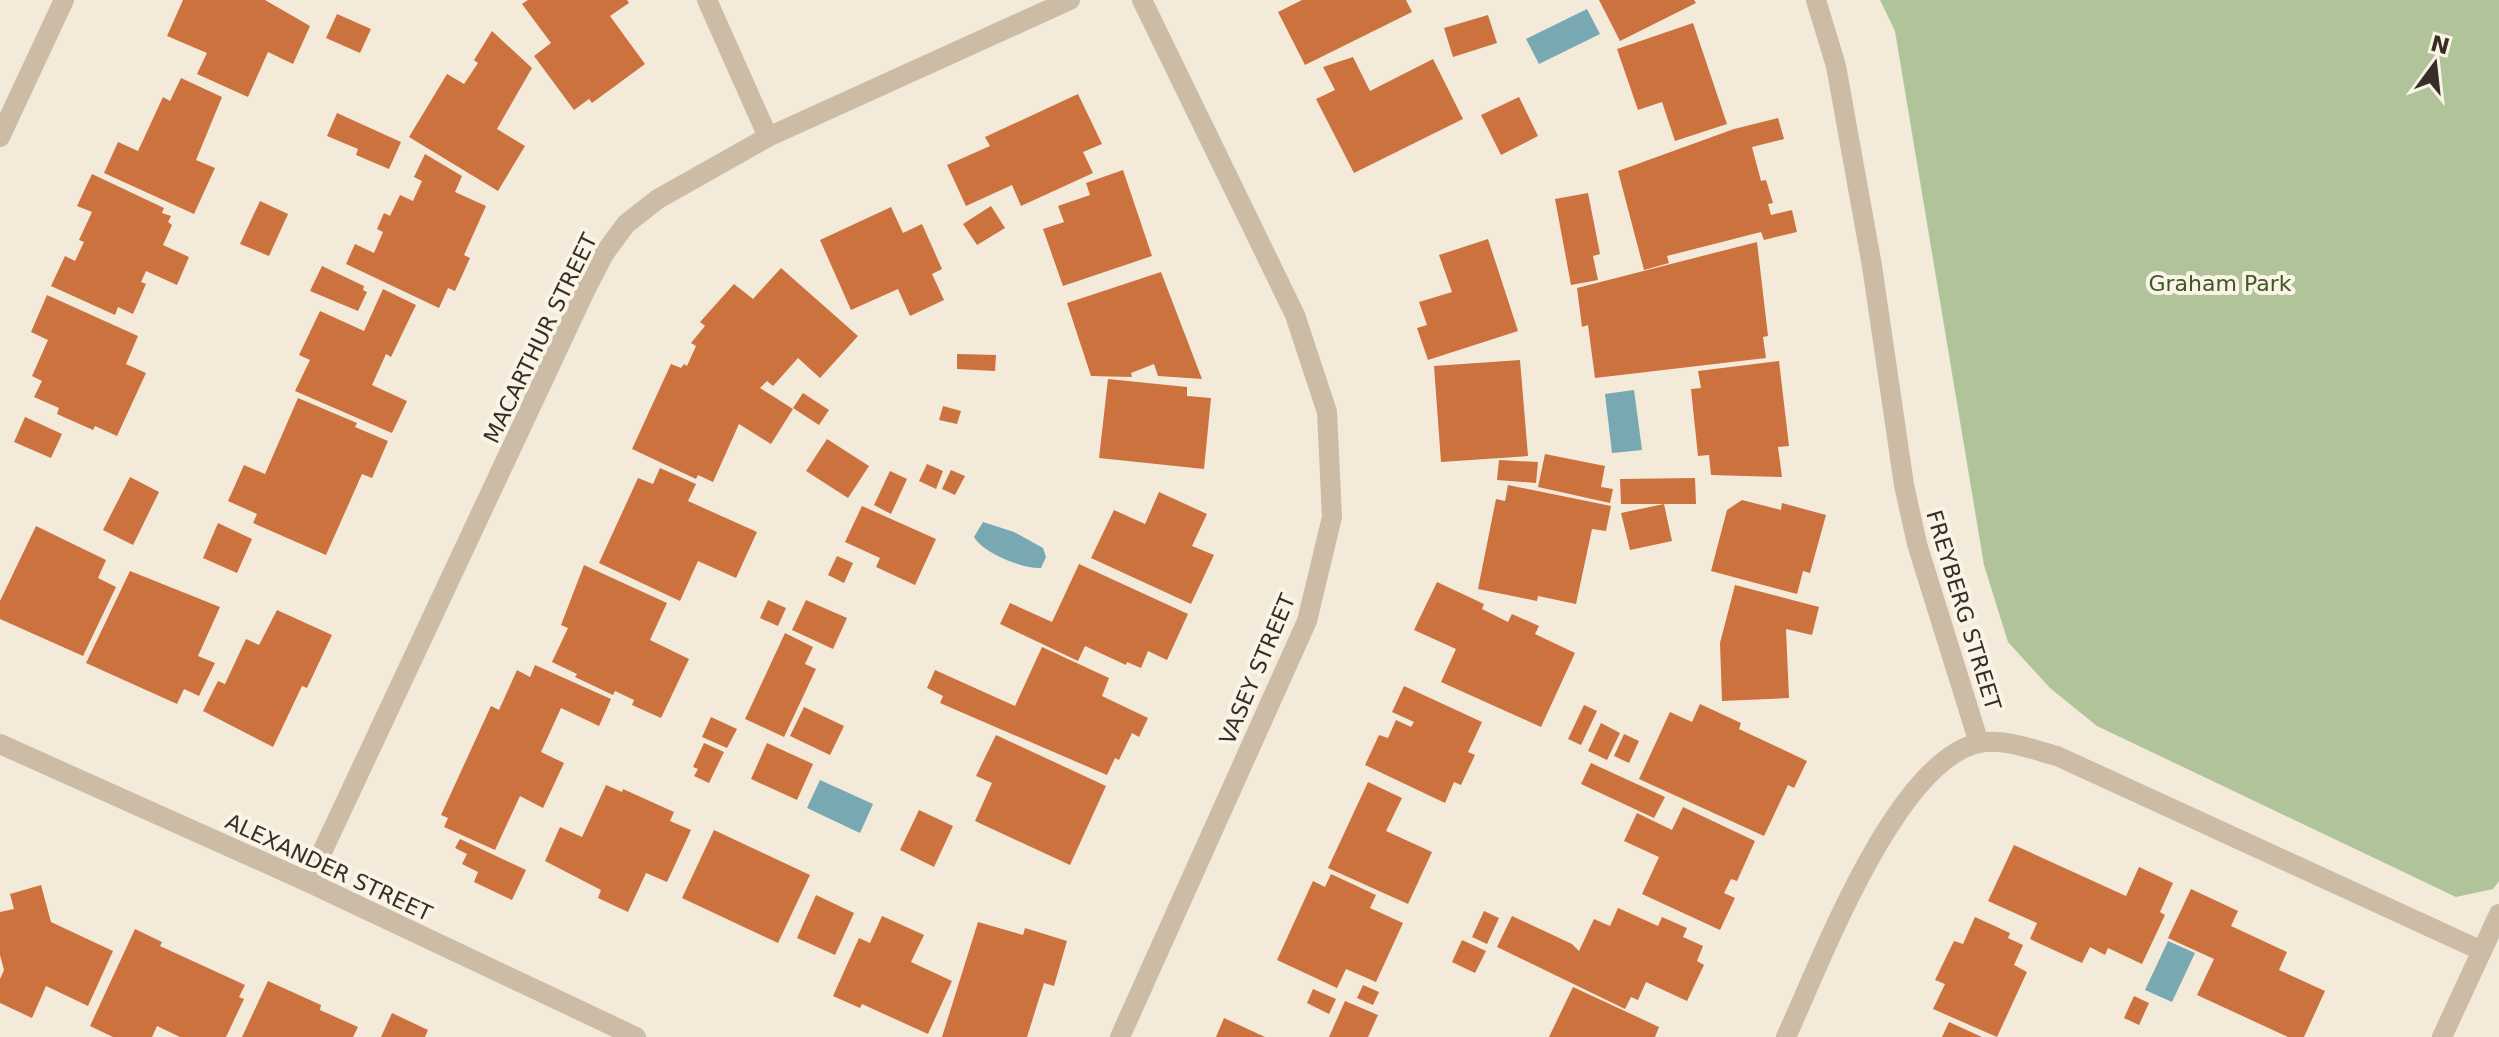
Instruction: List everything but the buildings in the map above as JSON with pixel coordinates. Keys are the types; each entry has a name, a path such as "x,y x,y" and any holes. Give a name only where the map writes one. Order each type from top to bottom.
{"street":[{"path":"0,137 64,0"},
{"path":"707,0 768,137"},
{"name":"MACARTHUR STREET","path":"308,882 604,254 626,224 658,199 768,137 1070,0"},
{"name":"VASEY STREET","path":"1120,1037 1307,621 1332,517 1327,412 1295,315 1142,0"},
{"name":"FREYBERG STREET","path":"1816,0 1836,66 1904,485 1917,544 1979,743 2013,744 2057,756 2482,951"},
{"path":"1786,1037 1871,855 1898,812 1921,783 1946,759 1979,743"},
{"name":"ALEXANDER STREET","path":"0,744 308,882 636,1037"},
{"path":"2442,1037 2499,914"}],"green space":[{"name":"Graham Park","path":"1880,0 2499,0 2499,881 2493,889 2456,897 2097,726 2050,688 2008,642 1984,565 1895,31"}],"water":[{"path":"1587,9 1600,34 1539,64 1526,39"},
{"path":"1634,390 1642,450 1612,453 1605,394"},
{"path":"983,522 1014,532 1043,548 1046,557 1041,568 1014,563 986,549 974,537"},
{"path":"820,780 873,804 860,833 807,808"},
{"path":"2168,941 2195,953 2172,1002 2145,990"}]}
